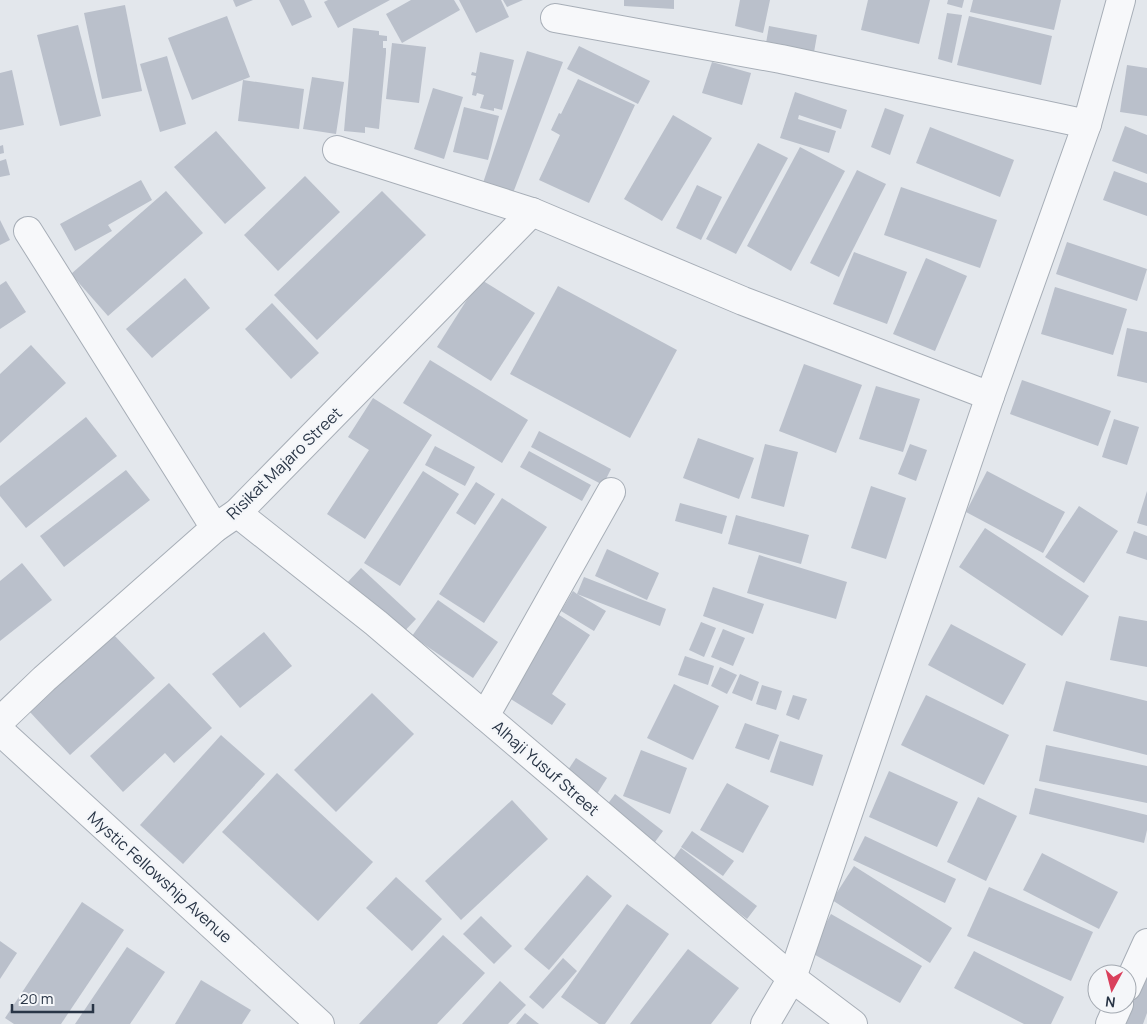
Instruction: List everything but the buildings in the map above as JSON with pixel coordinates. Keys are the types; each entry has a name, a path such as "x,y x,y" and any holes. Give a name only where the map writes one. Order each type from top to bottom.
{"street":[{"path":"765,1024 792,978 990,396 1087,124 1121,0"},
{"path":"555,18 781,59 1087,124"},
{"path":"337,150 532,212 744,301 990,396"},
{"name":"Risikat Majaro Street","path":"0,721 44,679 215,528 237,514 532,212"},
{"path":"28,231 215,528"},
{"path":"485,716 611,492"},
{"name":"Alhaji Yusuf Street","path":"237,514 376,623 792,978 853,1024"},
{"name":"Mystic Fellowship Avenue","path":"0,731 320,1024"},
{"path":"1137,965 1147,943"}]}
